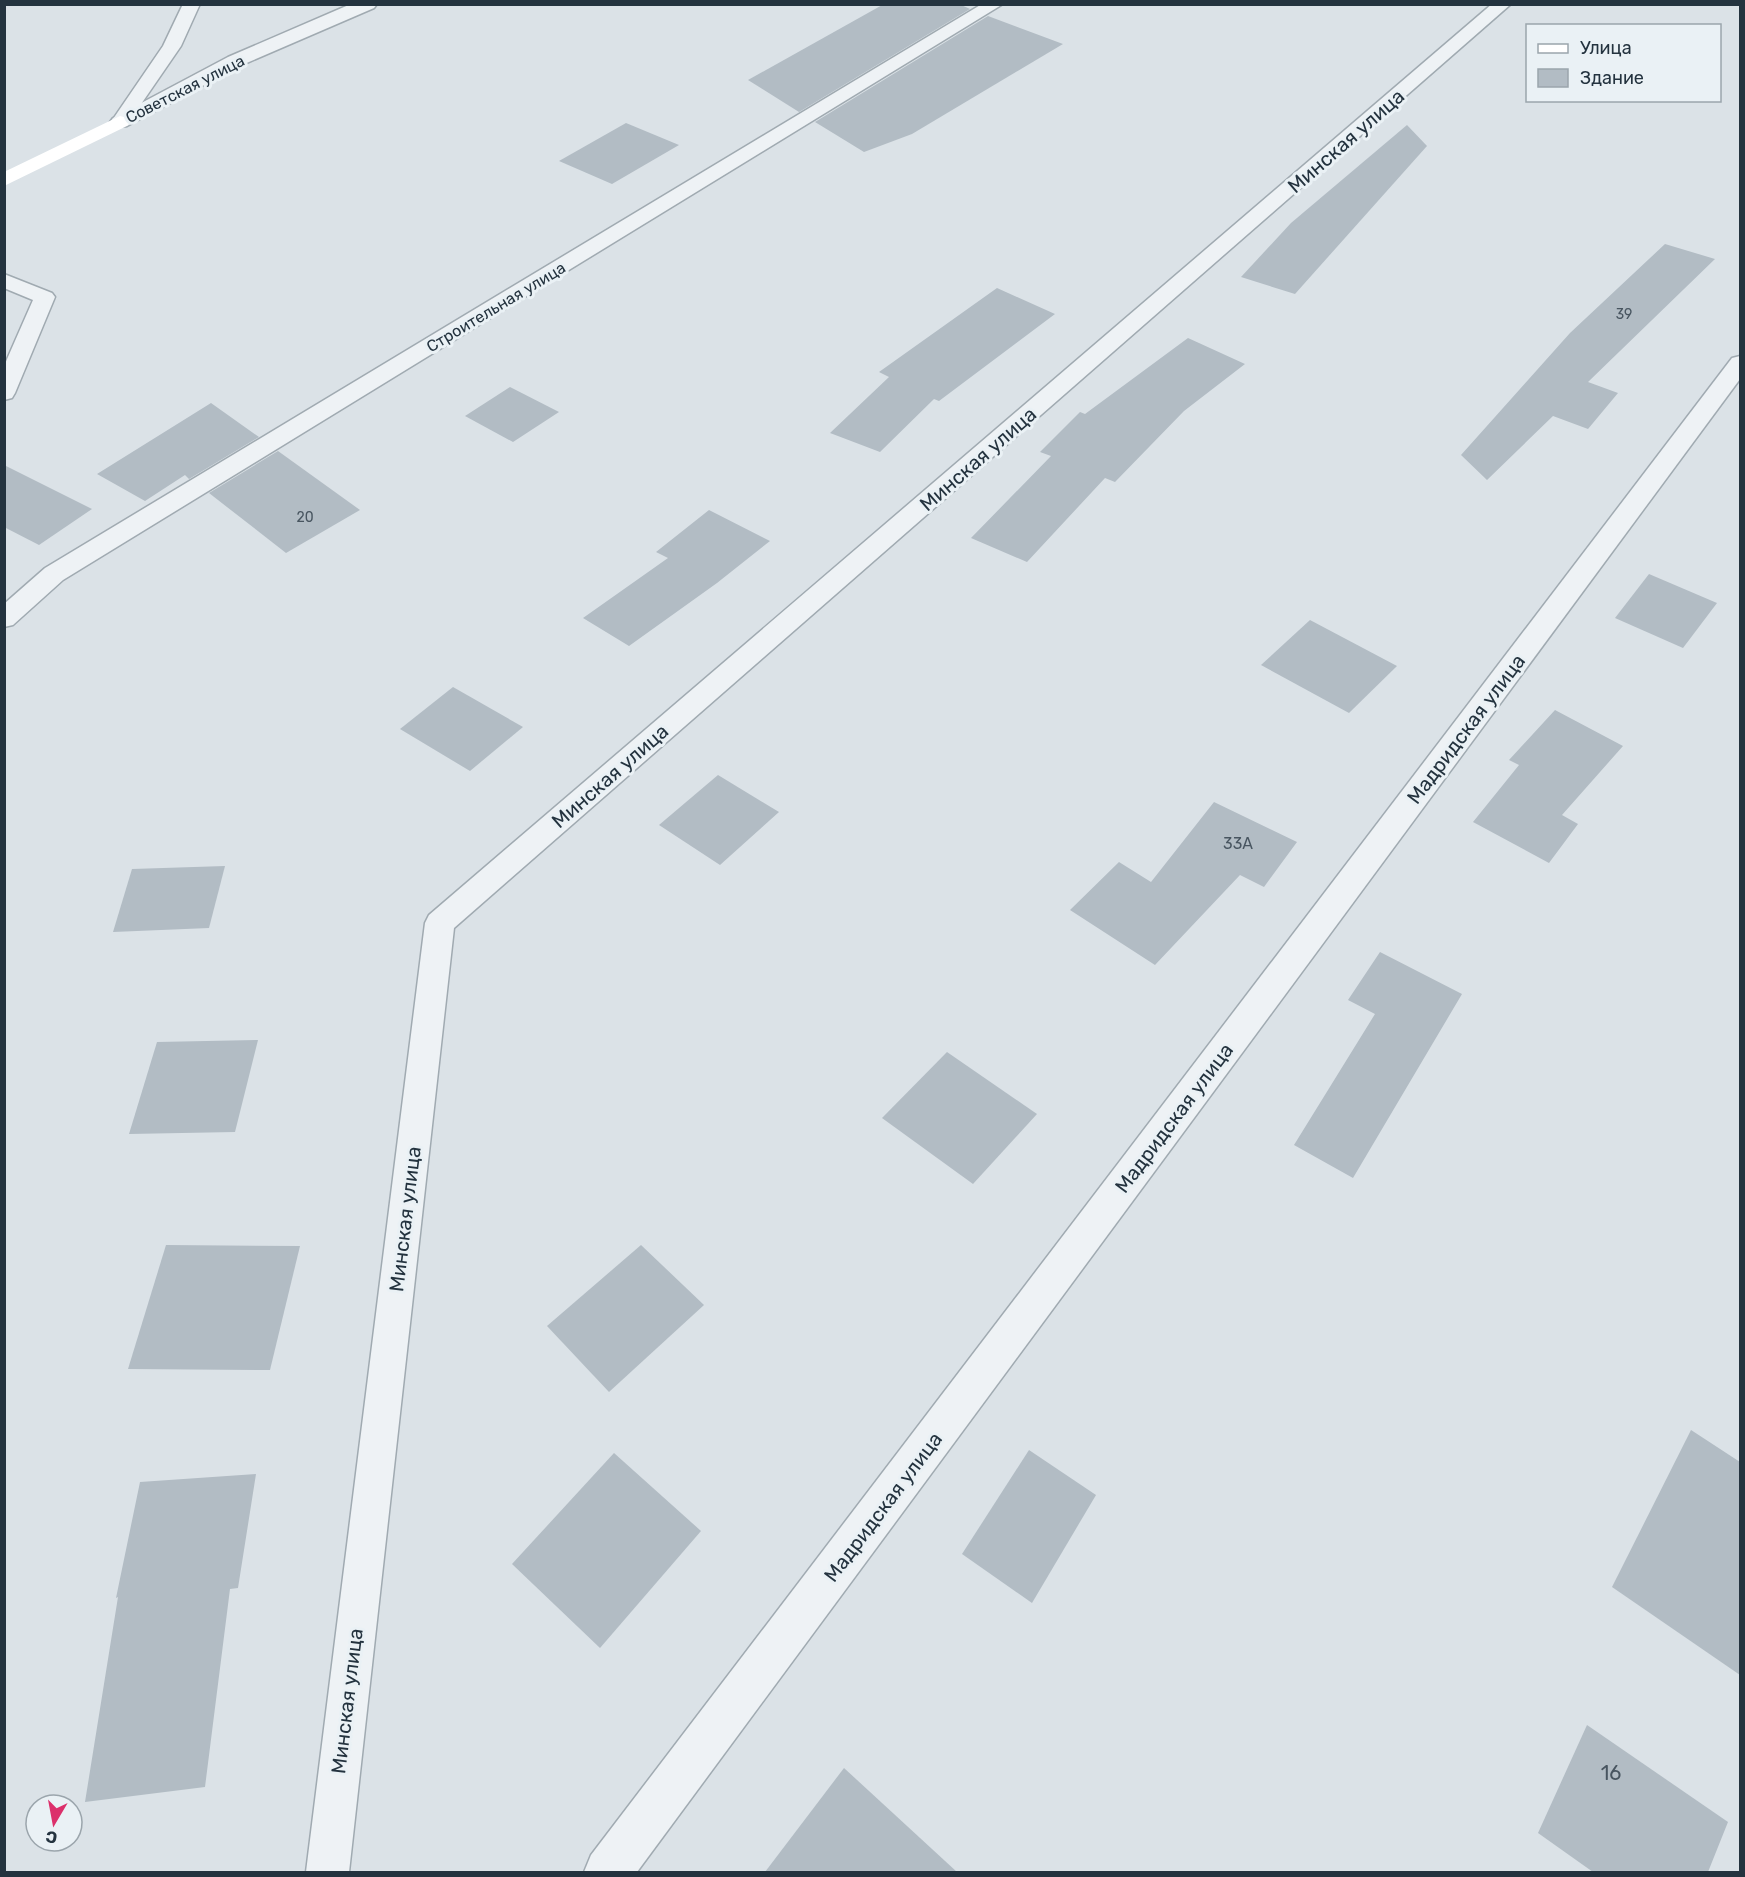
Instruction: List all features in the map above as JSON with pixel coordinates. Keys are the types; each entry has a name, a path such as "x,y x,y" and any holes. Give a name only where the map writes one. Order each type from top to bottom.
{"main road":[{"name":"Советская улица","path":"4,180 120,122"}],"street":[{"name":"Советская улица","path":"120,122 235,61 368,4"},
{"name":"Мадридская улица","path":"608,1872 1740,363"}],"lane":[{"path":"120,122 172,46 192,4"},
{"name":"Строительная улица","path":"4,620 54,574 995,4"},
{"name":"Минская улица","path":"327,1872 440,923 1503,4"},
{"path":"4,280 45,297 4,393"}],"building":[{"path":"884,4 959,4 970,9 799,112 748,80"},
{"path":"988,16 1063,44 912,134 864,152 815,122"},
{"path":"626,123 679,145 612,184 559,161"},
{"path":"1407,125 1427,146 1295,294 1241,277 1291,223"},
{"path":"1665,244 1715,259 1588,382 1618,393 1588,429 1553,416 1487,480 1461,455 1570,333"},
{"path":"997,288 1055,314 939,401 934,399 880,452 830,433 889,377 879,372"},
{"path":"1188,338 1245,364 1184,411 1115,482 1105,478 1027,562 971,538 1051,456 1040,452 1080,412 1085,414"},
{"path":"510,387 559,412 513,442 465,416"},
{"path":"211,403 259,437 189,479 185,475 145,501 97,474"},
{"path":"278,451 360,510 286,553 209,493"},
{"path":"4,465 92,509 39,545 4,527"},
{"path":"709,510 770,541 717,583 629,646 583,618 668,558 656,552"},
{"path":"1649,574 1717,603 1683,648 1615,618"},
{"path":"1310,620 1397,666 1349,713 1261,665"},
{"path":"453,687 523,727 470,771 400,729"},
{"path":"1555,710 1623,746 1562,815 1578,824 1549,863 1473,822 1519,765 1509,760"},
{"path":"718,775 779,812 720,865 659,825"},
{"path":"1214,802 1297,842 1264,887 1240,875 1155,965 1070,910 1119,862 1151,882"},
{"path":"225,866 209,928 113,932 132,869"},
{"path":"1380,952 1462,994 1353,1178 1294,1145 1375,1014 1348,1000"},
{"path":"258,1040 235,1132 129,1134 157,1042"},
{"path":"947,1052 1037,1114 973,1184 882,1118"},
{"path":"166,1245 300,1246 270,1370 128,1369"},
{"path":"641,1245 704,1305 609,1392 547,1326"},
{"path":"1691,1430 1740,1462 1740,1675 1612,1587"},
{"path":"1029,1450 1096,1495 1032,1603 962,1554"},
{"path":"614,1453 701,1531 600,1648 512,1564"},
{"path":"256,1474 238,1588 230,1589 205,1787 85,1802 118,1597 116,1598 140,1482"},
{"path":"1587,1725 1728,1822 1708,1872 1593,1872 1538,1833"},
{"path":"844,1768 957,1872 765,1872"}]}
